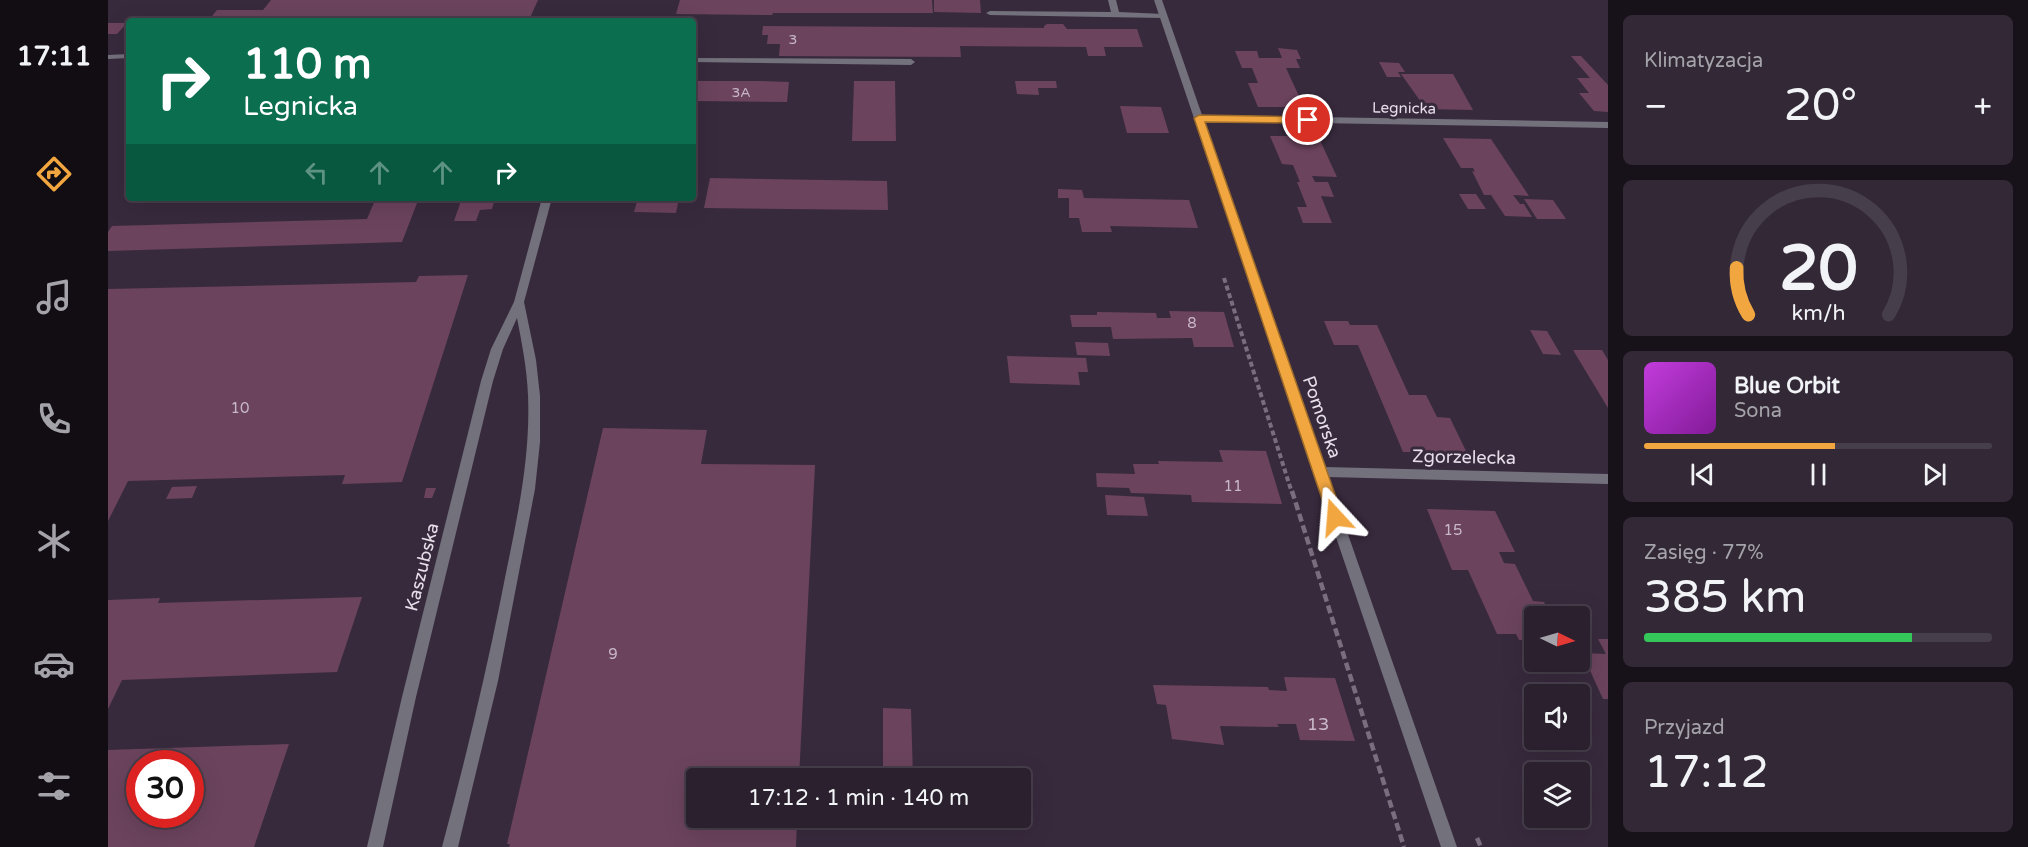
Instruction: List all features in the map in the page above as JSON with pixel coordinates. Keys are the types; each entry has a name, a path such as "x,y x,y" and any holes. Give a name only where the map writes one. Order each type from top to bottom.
{"street":[{"path":"1112,0 1116,14"},
{"name":"Pomorska","path":"1158,0 1449,847"},
{"path":"990,13 1163,16"},
{"path":"108,57 126,56"},
{"path":"696,60 911,62"},
{"name":"Legnicka","path":"1199,118 1608,125"},
{"name":"Kaszubska","path":"375,847 408,697 487,381 497,349 519,302 546,201"},
{"name":"Kaszubska","path":"450,847 493,673 528,499 534,438 534,395 531,361 519,302"},
{"name":"Zgorzelecka","path":"1320,472 1608,479"}],"path":[{"path":"1224,277 1404,847"}],"building":[{"path":"271,0 538,0 530,18 210,18 217,10 263,10"},
{"path":"680,0 932,0 933,13 676,14"},
{"path":"934,0 980,0 981,13 934,12"},
{"path":"108,23 126,23 117,34 108,34"},
{"path":"1047,24 1063,24 1067,29 1137,29 1143,47 1104,47 1106,56 1088,56 1086,47 960,46 961,57 779,56 780,44 767,44 768,35 762,35 763,26 1044,28"},
{"path":"1278,48 1297,50 1301,59 1296,59 1300,68 1286,68 1304,107 1258,107 1248,83 1258,83 1252,68 1242,68 1235,51 1257,51 1259,58 1282,58"},
{"path":"1571,56 1581,56 1608,85 1608,112 1594,111 1579,93 1589,93 1577,78 1590,78"},
{"path":"1379,62 1399,63 1405,72 1398,72 1401,77 1387,77"},
{"path":"1401,74 1453,74 1473,110 1426,109"},
{"path":"696,81 789,82 787,102 696,101"},
{"path":"854,81 895,81 896,141 852,141"},
{"path":"1015,81 1056,81 1057,88 1038,88 1039,95 1017,94"},
{"path":"1120,106 1161,107 1169,133 1127,133"},
{"path":"1270,136 1318,136 1337,177 1312,176 1315,182 1328,182 1334,197 1321,196 1332,223 1303,223 1297,207 1307,207 1297,182 1300,182 1293,165 1282,164"},
{"path":"1443,138 1491,139 1529,196 1513,195 1520,204 1524,204 1532,217 1505,216 1491,195 1484,195 1472,171 1475,172 1473,168 1461,168"},
{"path":"710,178 887,181 888,210 704,208"},
{"path":"1058,189 1082,190 1084,198 1189,200 1198,228 1110,226 1112,232 1082,232 1079,218 1069,218 1069,198 1058,198"},
{"path":"1459,194 1476,194 1486,209 1468,209"},
{"path":"1524,199 1553,200 1566,219 1537,219"},
{"path":"375,201 418,201 402,242 108,251 108,232 112,226 367,219"},
{"path":"461,201 494,201 492,209 480,210 476,221 454,221"},
{"path":"637,201 678,201 676,213 634,212"},
{"path":"468,275 402,482 342,484 345,475 128,481 108,521 108,289 416,282 419,276"},
{"path":"1169,311 1224,312 1234,347 1194,347 1192,338 1113,339 1111,327 1072,327 1070,315 1097,315 1097,312 1156,313 1157,318 1171,318"},
{"path":"1324,321 1348,321 1350,325 1377,325 1409,395 1426,395 1437,417 1450,418 1467,453 1403,452 1358,345 1334,345"},
{"path":"1530,330 1547,331 1561,355 1543,354"},
{"path":"1075,342 1108,343 1110,356 1077,355"},
{"path":"1573,350 1602,350 1608,360 1608,408"},
{"path":"1007,356 1086,358 1088,372 1078,372 1080,385 1010,383"},
{"path":"603,428 707,430 701,464 815,465 800,768 686,768 686,828 797,828 796,847 509,847 510,844 507,844"},
{"path":"1219,450 1266,451 1282,504 1192,502 1191,495 1131,493 1129,488 1097,487 1096,473 1135,474 1133,464 1159,464 1158,461 1223,462"},
{"path":"197,486 192,498 166,499 172,487"},
{"path":"426,488 436,488 432,498 424,498"},
{"path":"1105,495 1144,497 1148,516 1107,515"},
{"path":"1427,509 1495,511 1515,552 1499,552 1504,563 1515,564 1533,601 1544,602 1546,606 1524,606 1524,640 1519,640 1516,634 1497,634 1468,570 1452,570"},
{"path":"362,597 337,672 122,680 108,709 108,600 160,598 158,603"},
{"path":"1598,639 1608,639 1608,699 1603,699 1590,671 1590,653 1606,654"},
{"path":"1284,677 1335,678 1355,741 1300,740 1296,724 1277,724 1279,727 1220,726 1224,745 1172,739 1166,705 1157,704 1153,685 1268,687 1269,690 1287,691"},
{"path":"883,708 911,709 913,768 883,768"},
{"path":"289,744 254,847 108,847 108,750"}],"route":[{"path":"1308,120 1199,118 1335,517"}]}
